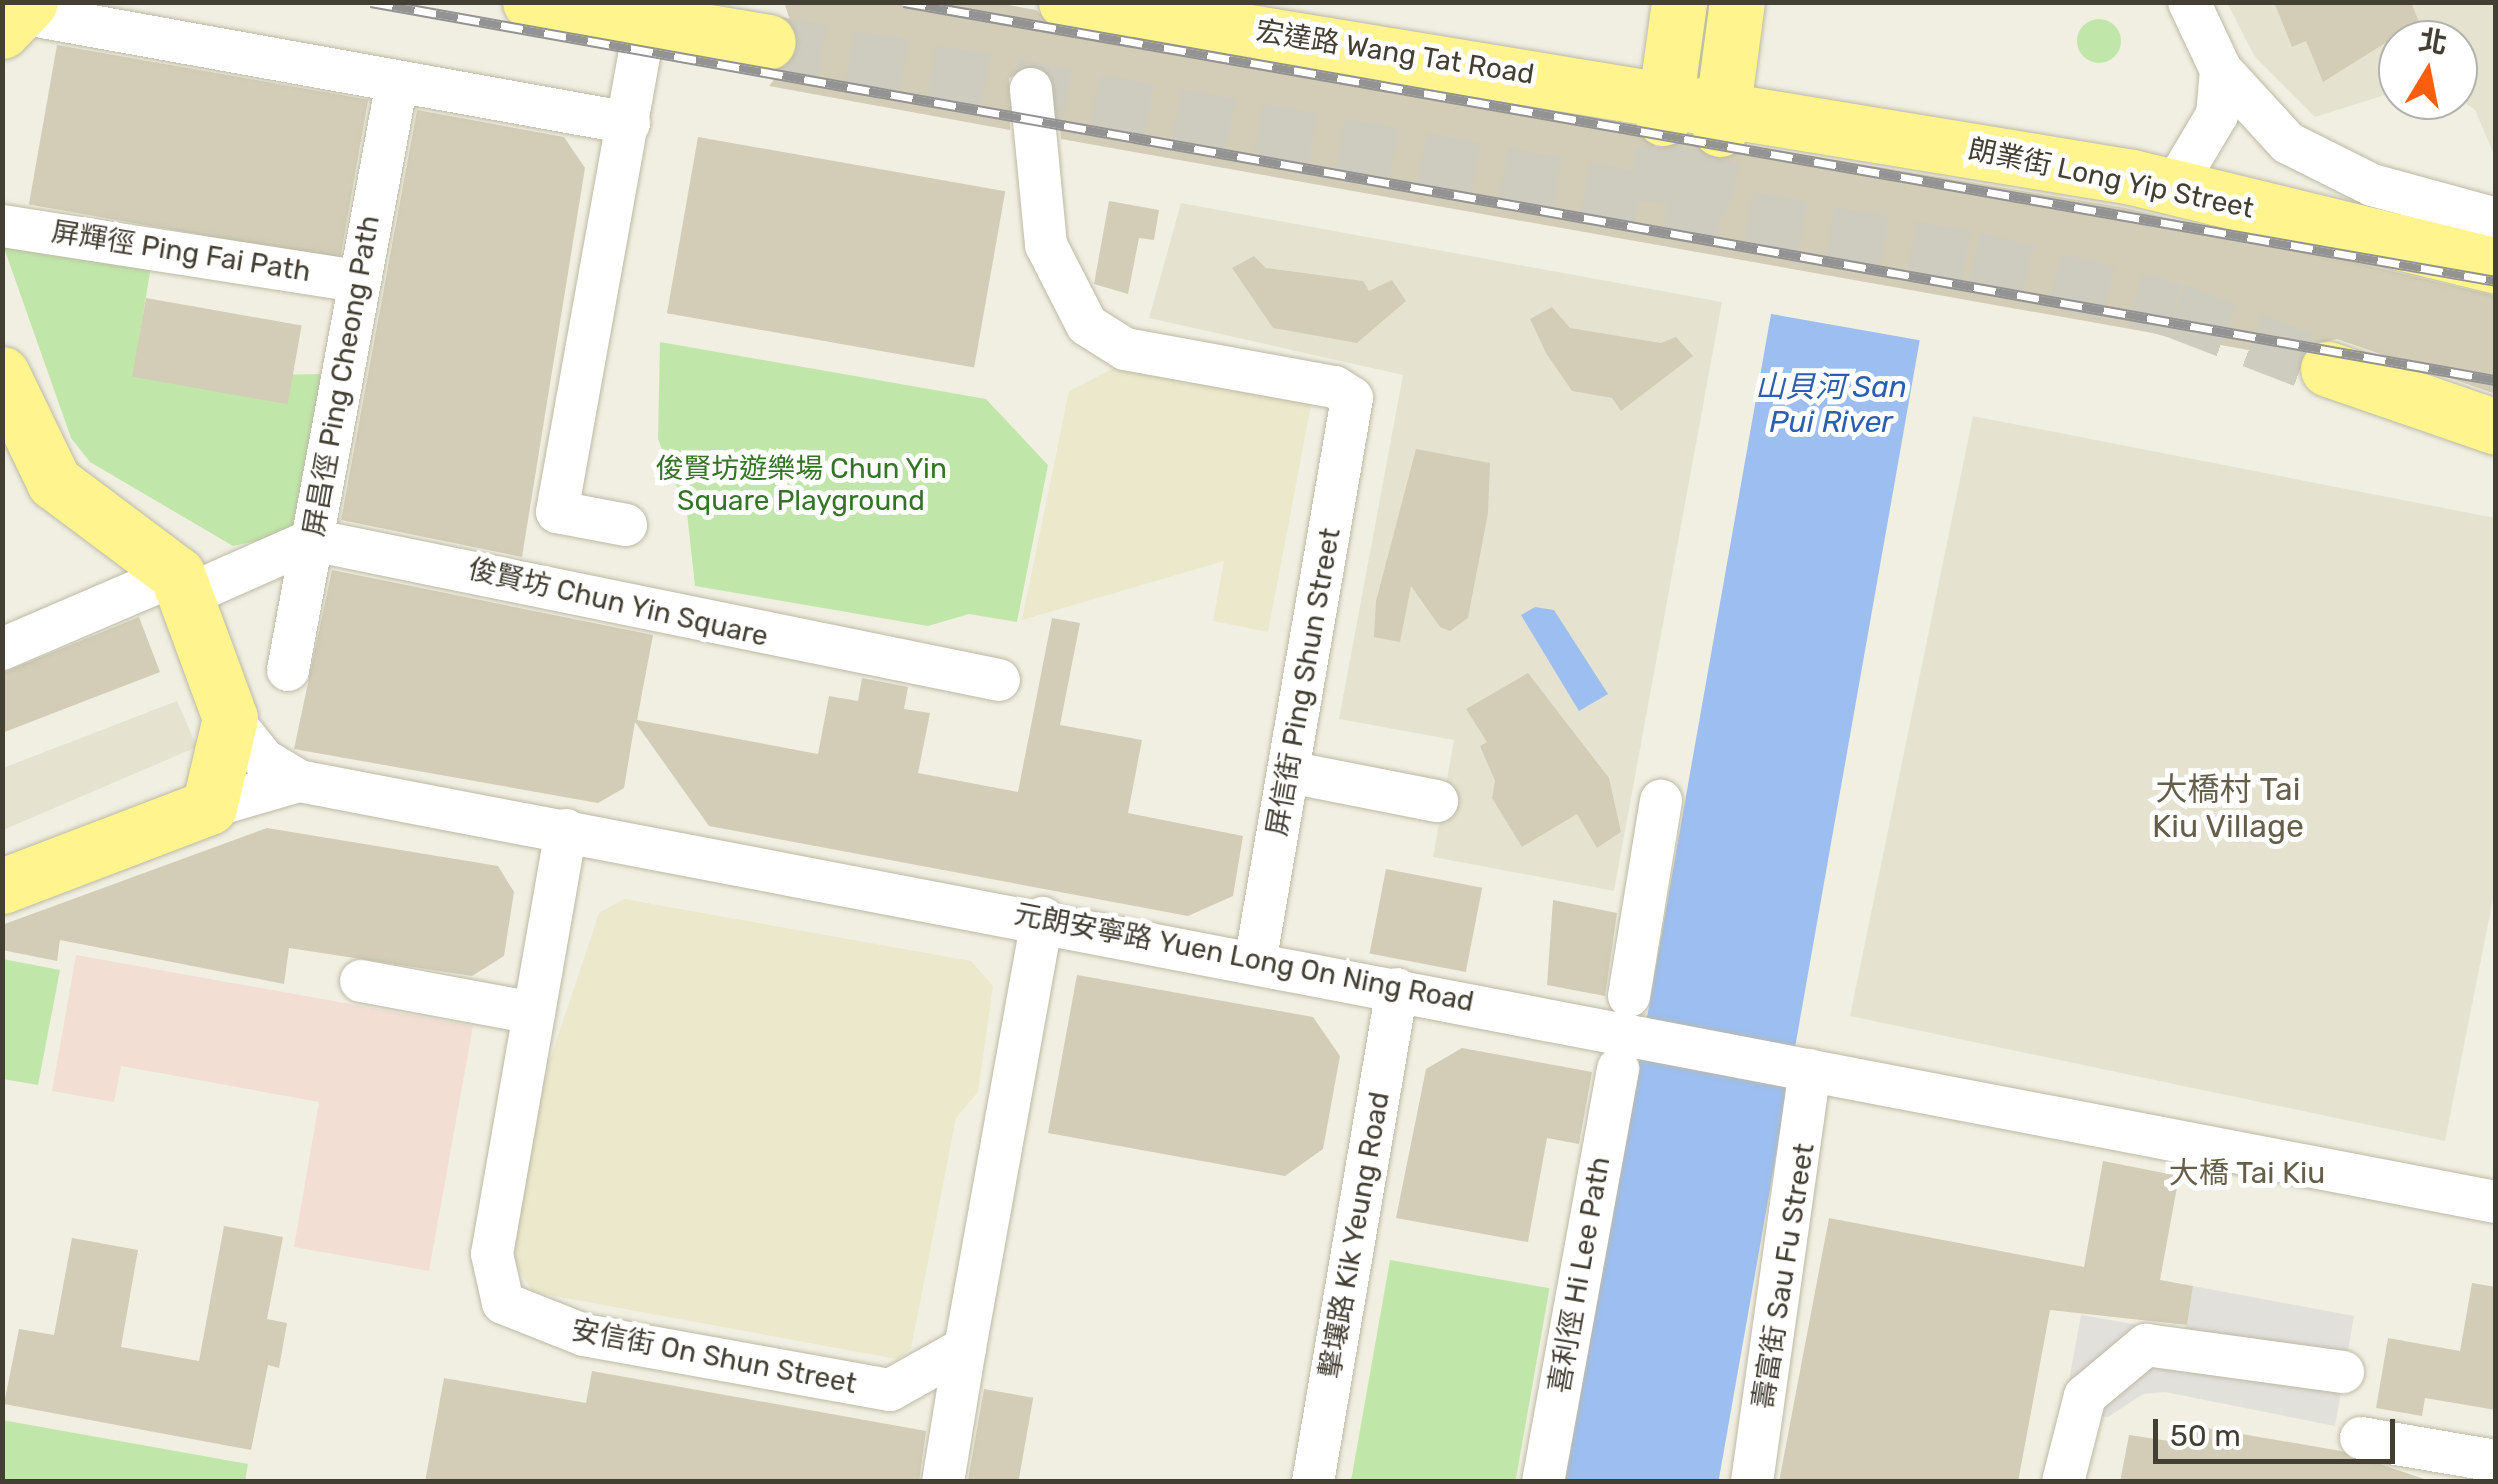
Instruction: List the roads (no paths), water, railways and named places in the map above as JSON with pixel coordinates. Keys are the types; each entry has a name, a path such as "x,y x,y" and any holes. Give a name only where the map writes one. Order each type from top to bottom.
{"main road":[{"path":"530,2 768,42"},
{"name":"宏達路 Wang Tat Road","path":"1066,2 1722,117"},
{"path":"1664,106 1679,2"},
{"path":"1722,117 1736,2"},
{"name":"朗業街 Long Yip Street","path":"1722,117 2174,187 2496,266"},
{"path":"2328,369 2496,426"},
{"path":"2,374 54,482 182,584 230,718 208,808"},
{"name":"元朗安寧路 Yuen Long On Ning Road","path":"2,886 208,808"}],"street":[{"path":"2189,2 2220,70 2310,158 2496,219"},
{"path":"17,16 629,123"},
{"path":"626,525 557,512 645,22"},
{"path":"2174,187 2217,115 2220,70"},
{"name":"屏昌徑 Ping Cheong Path","path":"288,670 397,82"},
{"name":"屏信街 Ping Shun Street","path":"1031,89 1046,245 1104,341 1336,386 1353,406 1256,958"},
{"name":"屏輝徑 Ping Fai Path","path":"2,226 359,280"},
{"path":"2,649 312,540"},
{"name":"俊賢坊 Chun Yin Square","path":"312,540 999,680"},
{"path":"230,718 264,760 300,782"},
{"path":"1289,772 1436,801"},
{"name":"元朗安寧路 Yuen Long On Ning Road","path":"208,808 300,782 1256,958 1397,989 2496,1202"},
{"name":"喜利徑 Hi Lee Path","path":"1543,1482 1661,801"},
{"name":"安信街 On Shun Street","path":"566,830 492,1254 503,1303 584,1335 890,1390 965,1348"},
{"path":"943,1482 1042,918"},
{"path":"361,981 534,1013"},
{"name":"擊壤路 Kik Yeung Road","path":"1313,1482 1397,989"},
{"name":"壽富街 Sau Fu Street","path":"1752,1482 1806,1069"},
{"path":"2063,1482 2085,1396 2146,1344 2343,1372"},
{"path":"2361,1438 2496,1460"}],"water":[{"name":"山貝河 San Pui River","path":"1771,314 1920,340 1718,1482 1565,1482"},
{"path":"1535,607 1554,610 1608,694 1579,711 1521,615"}],"tunnel":[{"path":"768,42 1974,259 2175,310 2328,369"},
{"path":"1660,202 1663,118"},
{"path":"1699,209 1720,129"}],"railway":[{"path":"371,2 2496,380"},
{"path":"904,2 2496,281"}],"district":[{"name":"大橋村 Tai Kiu Village","path":"2228,808"},
{"name":"大橋 Tai Kiu","path":"2247,1173"}],"park label":[{"name":"俊賢坊遊樂場 Chun Yin Square Playground","path":"801,485"}]}
